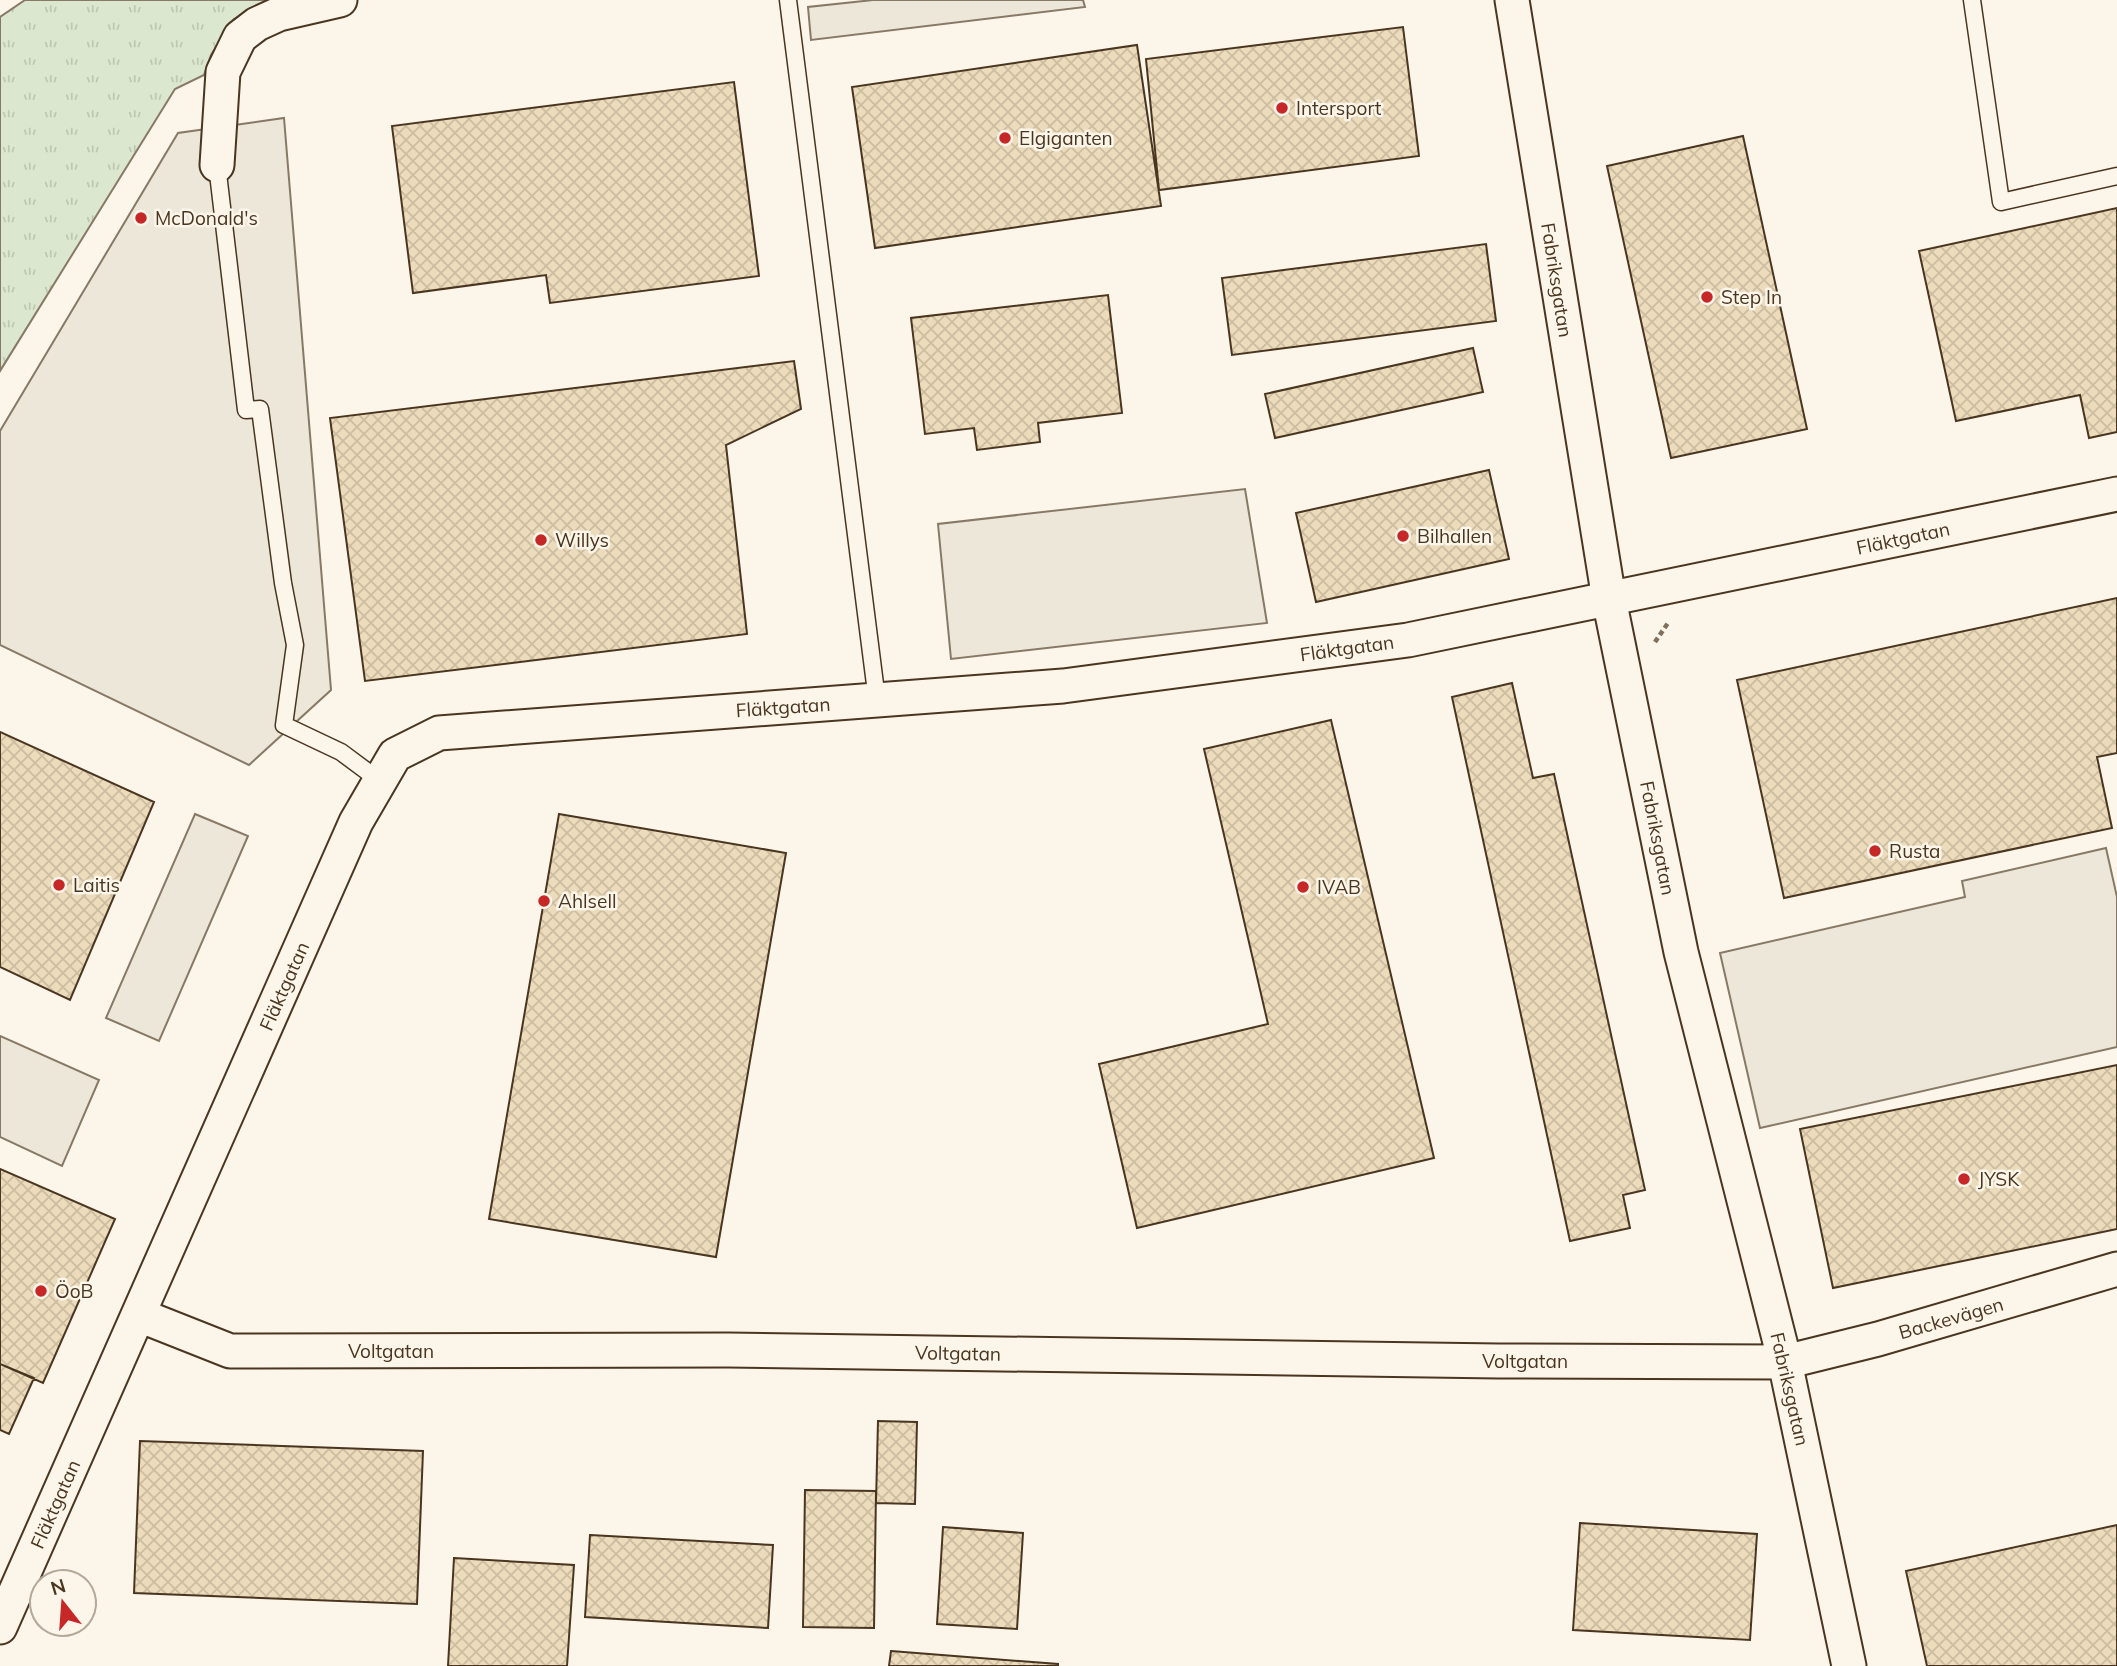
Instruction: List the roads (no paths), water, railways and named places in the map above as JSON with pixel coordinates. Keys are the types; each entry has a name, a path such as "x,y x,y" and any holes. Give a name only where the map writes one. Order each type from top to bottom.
{"street":[{"path":"217,165 223,72 240,37 257,24 279,14 340,0"},
{"name":"Fabriksgatan","path":"1512,0 1609,598 1681,952 1784,1362 1849,1666"},
{"name":"Fläktgatan","path":"0,1627 356,822 395,755 439,733 1063,686 1408,640 2117,494"},
{"name":"Backevägen","path":"1784,1362 1878,1339 2117,1269"},
{"name":"Voltgatan","path":"139,1315 230,1351 728,1350 1499,1361 1784,1362"}],"lane":[{"path":"789,0 877,700"},
{"path":"1972,0 2001,202 2117,176"},
{"path":"217,165 246,411 260,409 283,583 295,645 284,725 341,752 380,781"}],"place":[{"name":"Intersport","path":"1282,108"},
{"name":"Elgiganten","path":"1005,138"},
{"name":"McDonald's","path":"141,218"},
{"name":"Step In","path":"1707,297"},
{"name":"Bilhallen","path":"1403,536"},
{"name":"Willys","path":"541,540"},
{"name":"Rusta","path":"1875,851"},
{"name":"Laitis","path":"59,885"},
{"name":"IVAB","path":"1303,887"},
{"name":"Ahlsell","path":"544,901"},
{"name":"JYSK","path":"1964,1179"},
{"name":"ÖoB","path":"41,1291"}]}
